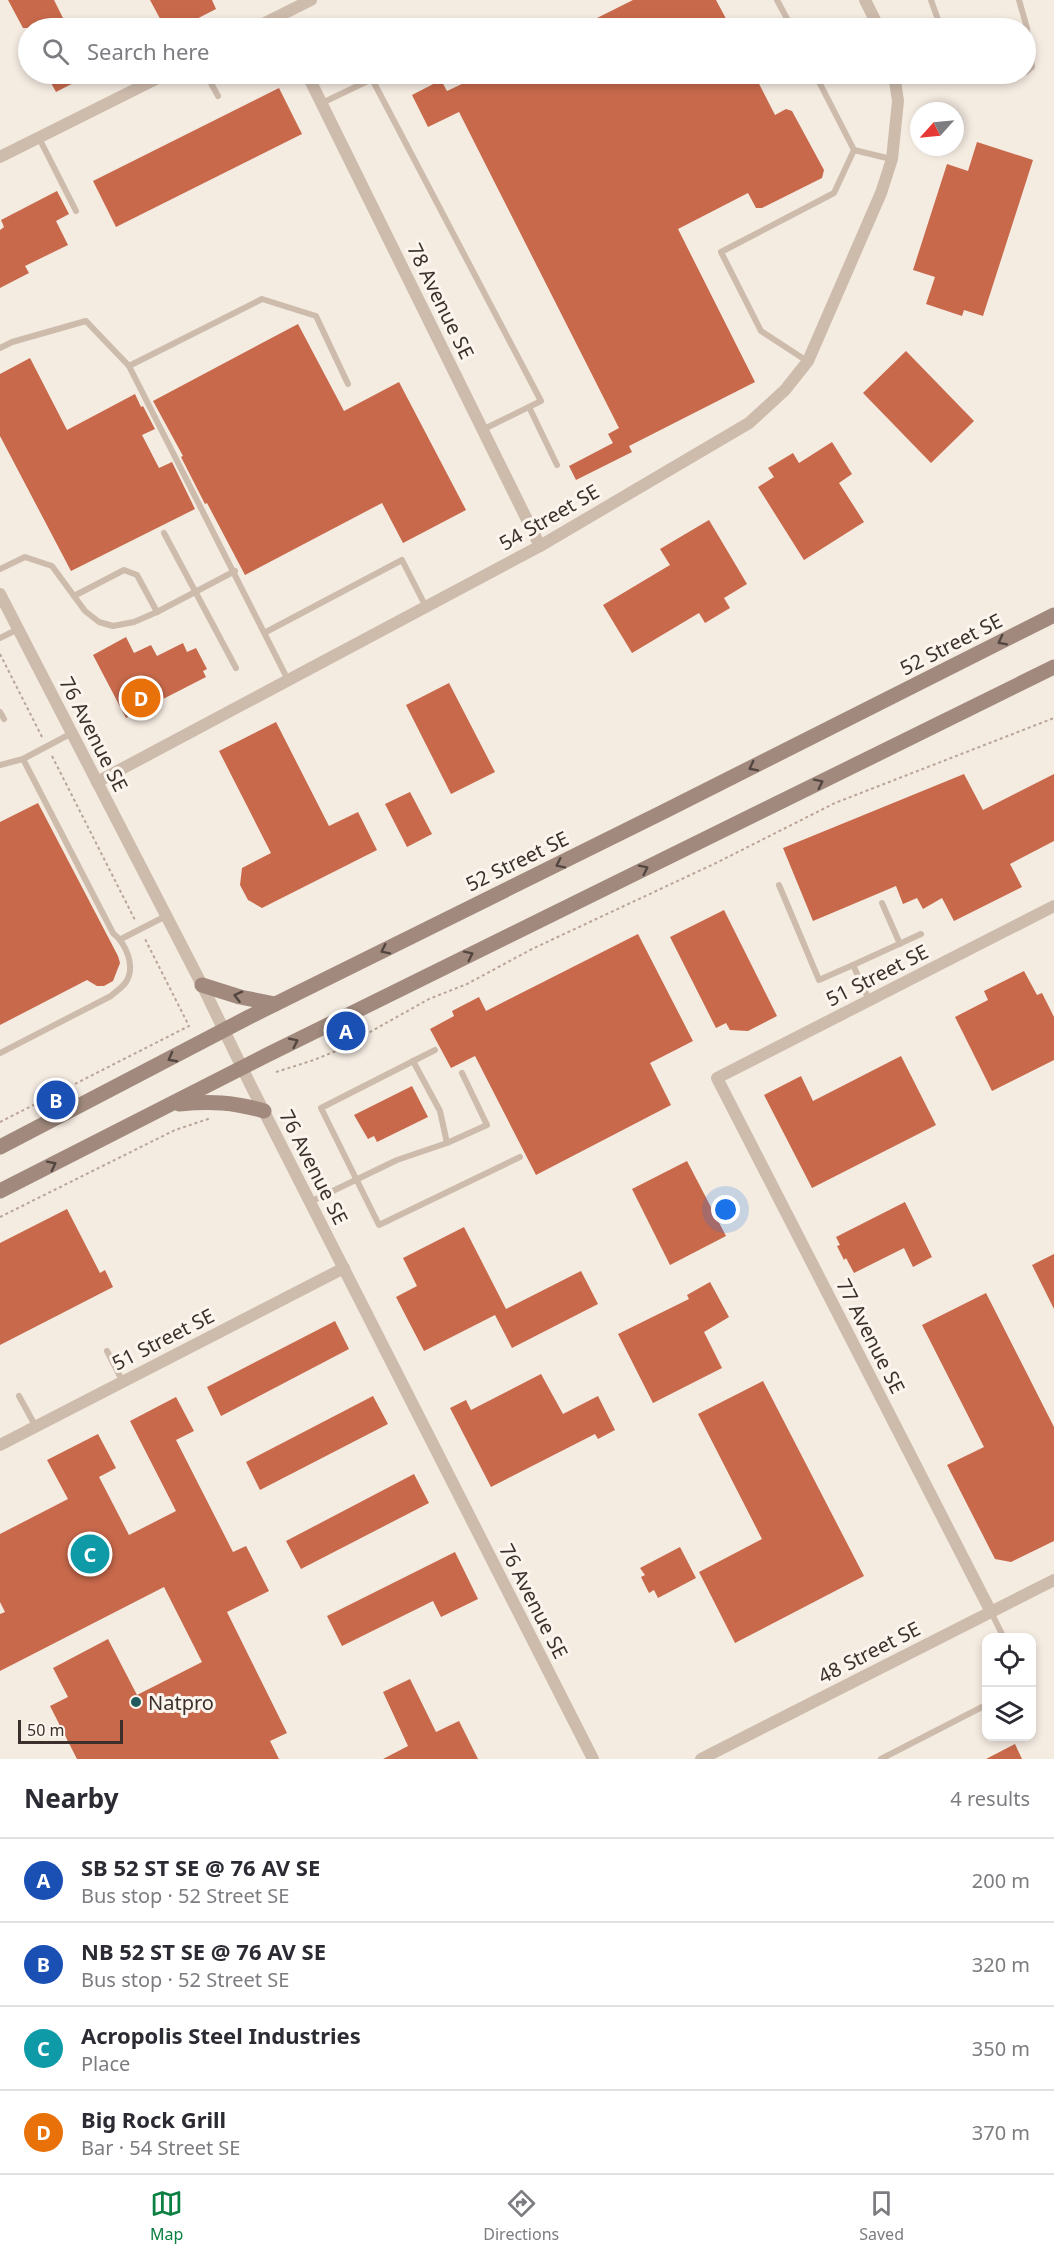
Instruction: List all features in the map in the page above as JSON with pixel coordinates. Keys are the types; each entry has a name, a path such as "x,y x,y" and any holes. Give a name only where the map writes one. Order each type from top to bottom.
{"main road":[{"name":"52 Street SE","path":"0,1147 223,1030 1054,615"},
{"path":"0,1191 242,1068 1054,667"},
{"path":"202,985 240,997 275,1004"},
{"path":"170,1105 212,1101 239,1104 264,1111"}],"street":[{"path":"279,17 311,0"},
{"path":"865,0 874,18"},
{"path":"0,157 146,84"},
{"name":"78 Avenue SE","path":"312,84 540,546"},
{"name":"54 Street SE","path":"97,782 540,546 749,423 785,390 808,361 881,194 892,159 897,101 895,84"},
{"name":"76 Avenue SE","path":"0,594 202,985 593,1759"},
{"name":"51 Street SE","path":"717,1078 1054,906"},
{"name":"77 Avenue SE","path":"717,1078 991,1612"},
{"name":"51 Street SE","path":"0,1445 344,1268"},
{"name":"48 Street SE","path":"701,1759 1054,1580"}],"lane":[{"path":"777,0 787,18"},
{"path":"931,0 937,18"},
{"path":"1019,0 1024,18"},
{"path":"212,84 218,96"},
{"path":"322,103 358,84"},
{"path":"377,84 541,401 482,430"},
{"path":"820,84 854,150 892,159"},
{"path":"39,138 76,211"},
{"path":"808,361 761,331 721,252 834,194 854,150"},
{"path":"129,366 261,299 316,316 348,384"},
{"path":"0,348 12,342 86,321 129,366 266,632 288,680"},
{"path":"528,407 557,465"},
{"path":"164,533 237,668"},
{"path":"0,569 25,557 52,566 85,611 99,622 113,626 134,622 157,612 235,571"},
{"path":"266,632 402,561 426,607"},
{"path":"74,596 124,570 137,574 157,612"},
{"path":"0,638 18,629"},
{"path":"0,712 4,719"},
{"path":"0,765 23,759 72,733"},
{"path":"0,1053 111,996 125,983 130,970 128,954 121,939 113,933 23,759"},
{"path":"779,885 819,980 921,934"},
{"path":"882,903 900,944"},
{"path":"121,939 166,916"},
{"path":"853,965 869,1000"},
{"path":"435,1050 321,1108 379,1225 520,1157"},
{"path":"413,1061 440,1111 447,1143"},
{"path":"310,1202 397,1160 447,1143 487,1125 462,1073"},
{"path":"107,1352 123,1382"},
{"path":"19,1396 36,1427"},
{"path":"991,1612 1002,1633"},
{"path":"881,1759 982,1708"}],"path":[{"path":"0,654 189,1026 0,1122"},
{"path":"276,1072 336,1051 429,999 467,984 581,925 716,863 835,803 1054,718"},
{"path":"0,1217 175,1130 201,1120 220,1116"}],"building":[{"path":"8,0 54,0 63,18 18,18"},
{"path":"150,0 212,0 216,9 198,18 160,18"},
{"path":"633,0 716,0 726,18 597,18"},
{"path":"52,84 72,84 56,92"},
{"path":"433,84 443,84 447,91 462,84 759,84 775,115 786,109 792,111 824,170 822,178 762,208 756,208 748,193 678,229 755,382 629,446 632,452 576,480 569,466 613,443 608,434 619,428 459,112 428,127 412,95"},
{"path":"279,88 302,134 116,227 93,181"},
{"path":"977,142 1033,160 983,316 964,310 962,316 926,304 935,277 913,270 947,164 968,171"},
{"path":"57,191 69,214 56,221 68,245 25,266 29,273 0,288 0,230 4,227 1,220"},
{"path":"298,324 344,411 399,382 466,510 403,543 382,503 245,575 207,503 205,504 181,457 183,456 153,401"},
{"path":"906,351 974,421 931,463 863,393"},
{"path":"30,358 67,430 135,394 155,429 142,435 159,468 172,462 195,509 71,571 0,436 0,374"},
{"path":"832,442 852,474 839,483 864,522 804,560 758,487 774,477 768,468 793,453 799,463"},
{"path":"709,520 747,584 724,598 730,608 705,623 699,613 632,653 603,605 670,565 660,549"},
{"path":"126,637 134,653 151,645 157,656 183,643 187,652 196,648 207,669 203,671 206,677 126,718 93,655"},
{"path":"449,683 495,772 451,794 406,705"},
{"path":"276,722 329,826 358,812 377,850 262,908 248,900 240,885 242,868 271,853 219,751"},
{"path":"964,774 983,810 1054,774 1054,841 1010,864 1022,887 954,921 942,898 923,909 917,898 903,904 896,886 813,921 783,848"},
{"path":"410,792 432,834 407,847 385,804"},
{"path":"38,803 120,963 113,981 104,986 97,986 87,980 0,1025 0,822"},
{"path":"724,910 777,1016 748,1031 730,1030 726,1023 716,1028 670,937"},
{"path":"638,934 693,1041 650,1063 671,1105 536,1175 475,1056 451,1068 430,1029 454,1016 452,1011 479,997 486,1011"},
{"path":"1024,971 1037,995 1042,993 1054,1017 1054,1060 992,1091 955,1017 988,1000 984,991"},
{"path":"901,1056 936,1125 812,1188 764,1095 801,1076 813,1101"},
{"path":"412,1086 428,1117 377,1142 374,1136 368,1139 354,1115"},
{"path":"687,1161 726,1236 670,1265 632,1189"},
{"path":"905,1202 932,1257 913,1267 904,1248 854,1273 837,1246 840,1245 836,1237"},
{"path":"67,1209 100,1273 105,1270 113,1287 0,1345 0,1243"},
{"path":"464,1227 506,1309 581,1271 598,1304 512,1348 495,1315 424,1351 396,1297 417,1286 403,1258"},
{"path":"1054,1254 1054,1309 1032,1265"},
{"path":"710,1282 729,1317 704,1332 722,1368 653,1403 618,1334 689,1299 687,1295"},
{"path":"986,1293 1054,1427 1054,1541 1011,1562 995,1559 947,1465 984,1447 922,1325"},
{"path":"335,1321 349,1349 221,1416 207,1387"},
{"path":"541,1374 563,1414 598,1396 615,1430 598,1439 595,1434 491,1487 450,1408 466,1400 471,1410"},
{"path":"763,1381 864,1576 735,1643 699,1572 762,1539 698,1414"},
{"path":"373,1396 388,1424 260,1490 246,1462"},
{"path":"176,1397 194,1431 176,1440 233,1552 246,1546 269,1591 227,1612 287,1733 270,1741 279,1759 77,1759 50,1706 68,1697 53,1668 108,1639 137,1695 202,1662 164,1587 0,1671 0,1614 5,1612 0,1602 0,1534 68,1499 47,1460 98,1434 116,1468 99,1477 129,1535 176,1511 130,1421"},
{"path":"414,1474 429,1503 301,1569 286,1541"},
{"path":"680,1547 696,1578 658,1598 654,1590 649,1593 641,1577 645,1575 640,1568"},
{"path":"455,1552 478,1599 441,1617 433,1601 342,1646 327,1616"},
{"path":"410,1679 436,1732 459,1721 478,1759 383,1759 408,1746 383,1692"},
{"path":"1015,1744 1022,1759 986,1759"}],"place":[{"name":"Big Rock Grill","path":"141,698"},
{"name":"SB 52 ST SE @ 76 AV SE","path":"346,1031"},
{"name":"NB 52 ST SE @ 76 AV SE","path":"56,1100"},
{"name":"Acropolis Steel Industries","path":"90,1554"},
{"name":"Natpro","path":"136,1702"}]}
